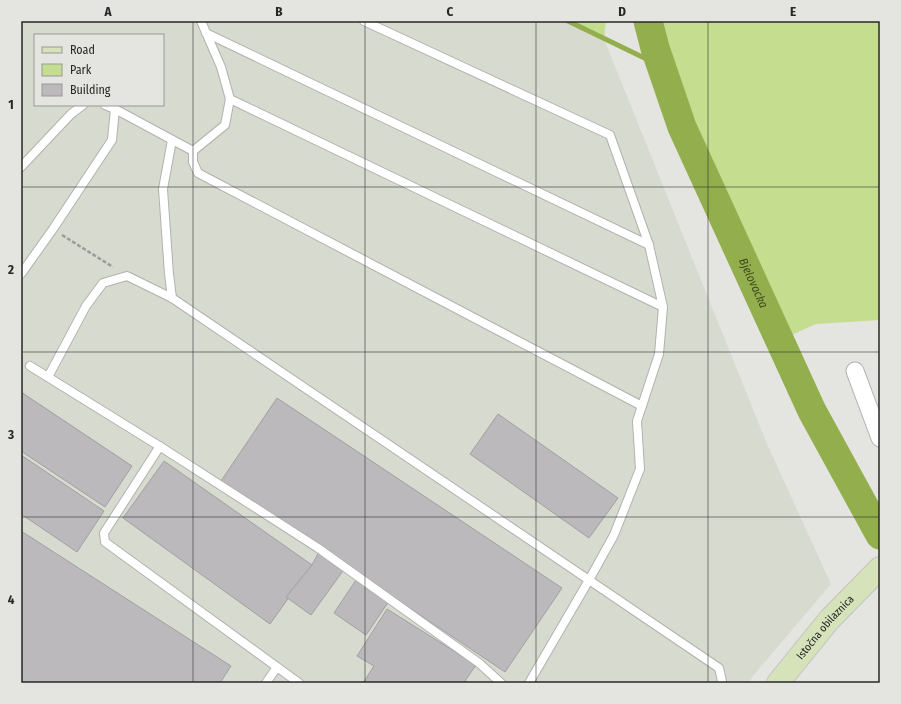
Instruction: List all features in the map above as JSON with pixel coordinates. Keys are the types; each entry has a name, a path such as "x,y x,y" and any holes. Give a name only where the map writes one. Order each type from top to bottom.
{"main road":[{"name":"Istočna obilaznica","path":"778,683 829,620 877,571"}],"street":[{"path":"855,371 880,438"}],"lane":[{"path":"192,151 224,125 230,99 221,67 201,21"},
{"path":"364,21 610,135 649,245 663,307 659,354 637,421 640,470 614,535 529,683"},
{"path":"206,33 649,245"},
{"path":"230,99 663,307"},
{"path":"21,167 71,114 82,106"},
{"path":"108,106 192,151"},
{"path":"21,274 112,140 115,109"},
{"path":"172,140 163,189 172,298"},
{"path":"192,151 193,162 198,173 642,406"},
{"path":"48,377 86,306 99,288 104,283 127,276 172,298 719,668 722,681 721,683"},
{"path":"30,366 160,446 318,548 479,663 501,683"},
{"path":"160,446 104,534 105,542 299,683"},
{"path":"266,683 277,667"}],"path":[{"path":"53,229 127,276"}],"shaded area":[{"path":"21,21 568,21 604,39 767,444 831,584 752,677 749,683 21,683"}],"green space":[{"path":"568,21 606,21 604,39"},
{"path":"648,21 880,21 880,320 816,324 780,340 682,127 657,55"}],"building":[{"path":"21,392 132,466 105,507 21,451"},
{"path":"277,398 562,588 505,672 221,481"},
{"path":"498,414 618,498 589,538 470,454"},
{"path":"21,455 104,511 77,552 21,514"},
{"path":"164,461 312,565 270,624 123,518"},
{"path":"21,531 231,666 220,683 21,683"},
{"path":"320,550 345,568 311,615 286,597 312,565"},
{"path":"356,580 389,601 366,635 334,613"},
{"path":"387,609 476,665 465,681 469,683 363,683 374,666 357,656"}],"waterway":[{"path":"568,21 661,66"},
{"name":"Bjelovacka","path":"648,21 655,48 682,127 812,411 880,535"}]}
